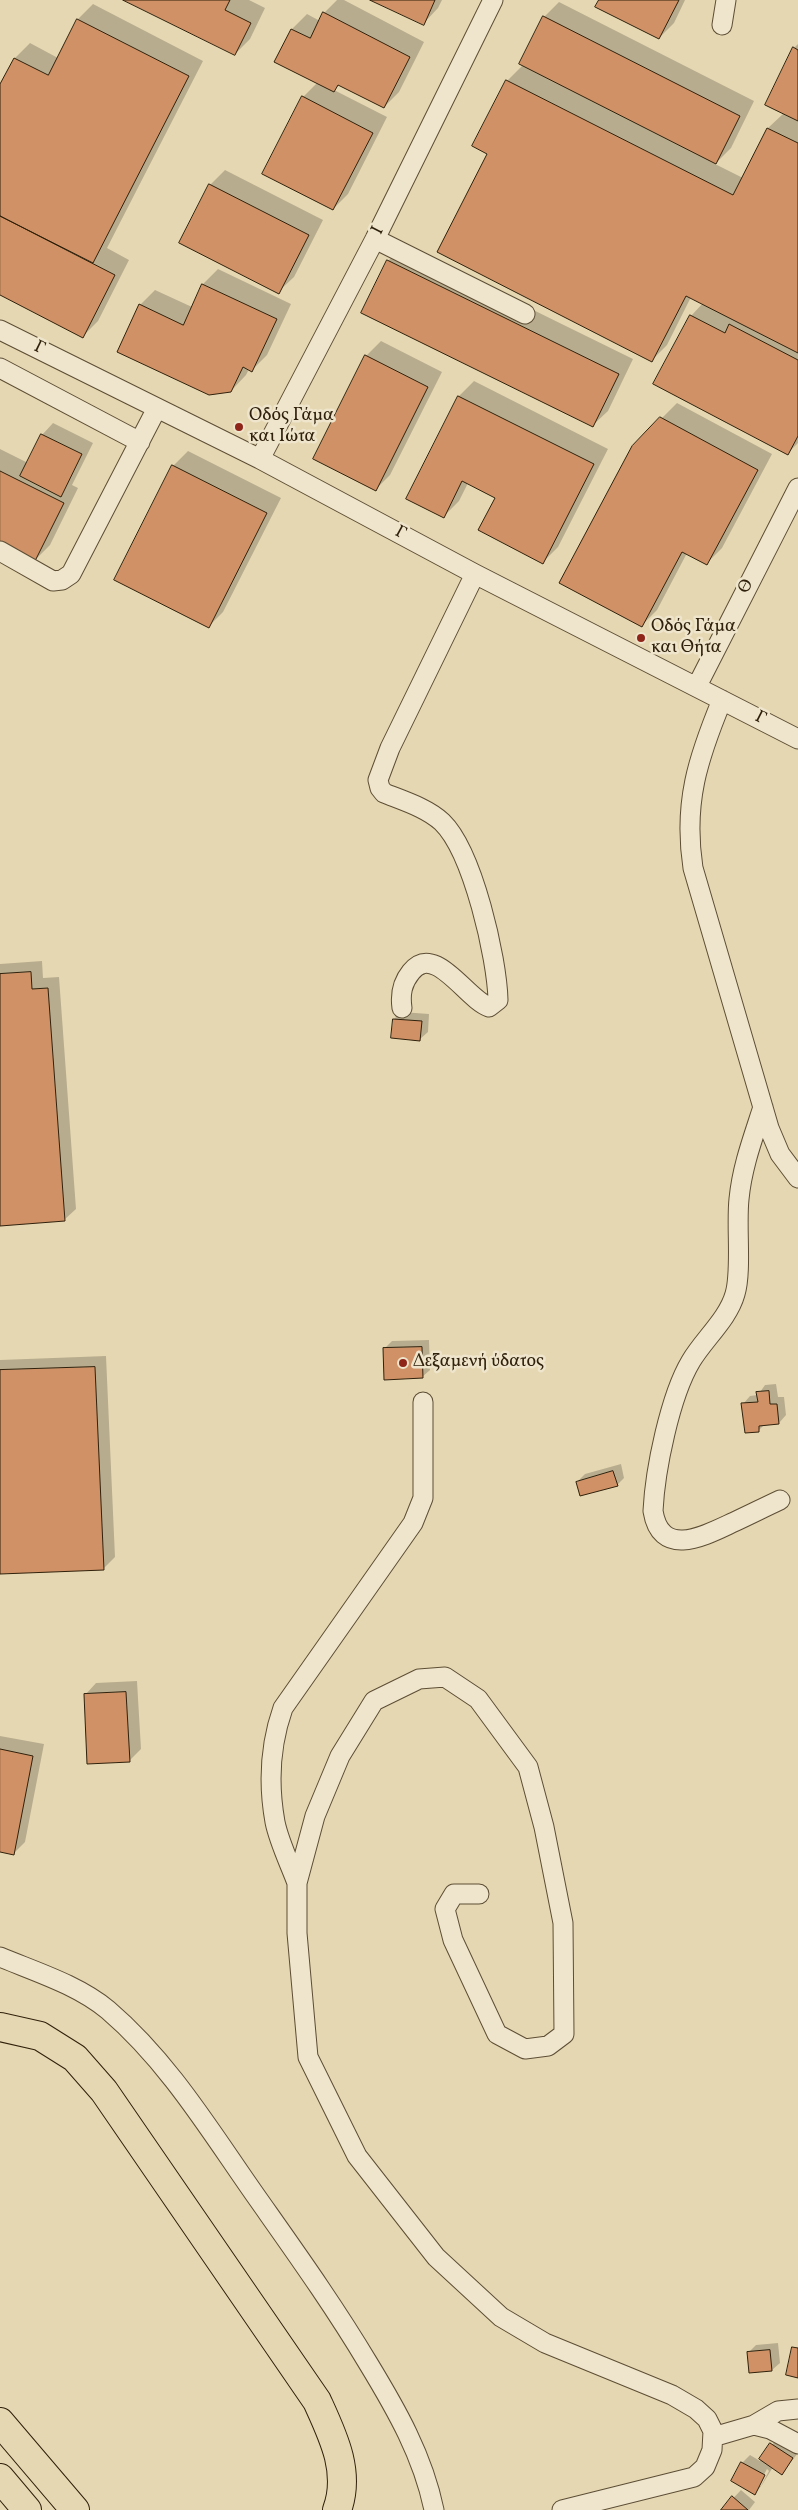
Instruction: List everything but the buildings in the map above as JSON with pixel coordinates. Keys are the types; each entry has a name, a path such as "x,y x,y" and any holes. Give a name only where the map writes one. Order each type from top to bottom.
{"highway":[{"path":"0,2027 40,2036 75,2058 104,2091 317,2401 338,2446 343,2493 337,2510"},
{"path":"0,2422 76,2510"},
{"path":"0,2478 27,2510"}],"street":[{"name":"Ι","path":"260,458 375,239 493,0"},
{"path":"722,25 727,8 726,0"},
{"path":"375,239 525,314"},
{"name":"Γ","path":"0,330 260,458 475,574 798,739"},
{"path":"0,368 140,442"},
{"path":"0,551 53,581 62,580 71,574 157,408"},
{"name":"Θ","path":"697,686 798,488"},
{"path":"402,1008 401,996 407,977 415,967 424,963 440,966 468,994 483,1005 489,1007 498,1000 494,962 483,916 463,856 454,839 443,823 432,815 384,793 380,788 378,780 390,748 475,574"},
{"path":"722,700 703,746 694,778 690,850 697,884 763,1107 780,1154 798,1178"},
{"path":"763,1107 745,1161 741,1184 735,1296 726,1313 690,1363 678,1390 669,1416 653,1511 656,1525 662,1533 676,1539 688,1540 702,1537 780,1500"},
{"path":"297,1884 276,1823 270,1772 273,1735 282,1708 413,1523 422,1498 423,1402"},
{"path":"479,1894 454,1894 445,1910 453,1940 497,2034 525,2049 548,2046 564,2034 563,1923 544,1826 528,1767 478,1699 445,1677 419,1679 374,1701 336,1764 315,1816 297,1884 297,1933 308,2057 357,2156 436,2257 501,2317 545,2343 672,2394 707,2418 714,2436 709,2461 703,2470 694,2477 562,2510"},
{"path":"0,1957 93,2000 133,2033 184,2093 339,2314 418,2454 434,2510"},
{"path":"714,2436 754,2425 778,2411 798,2408"},
{"path":"754,2425 770,2428 798,2444"}],"place":[{"name":"Οδός Γάμα και Ιώτα","path":"239,427"},
{"name":"Οδός Γάμα και Θήτα","path":"641,638"},
{"name":"Δεξαμενή ύδατος","path":"403,1363"}]}
